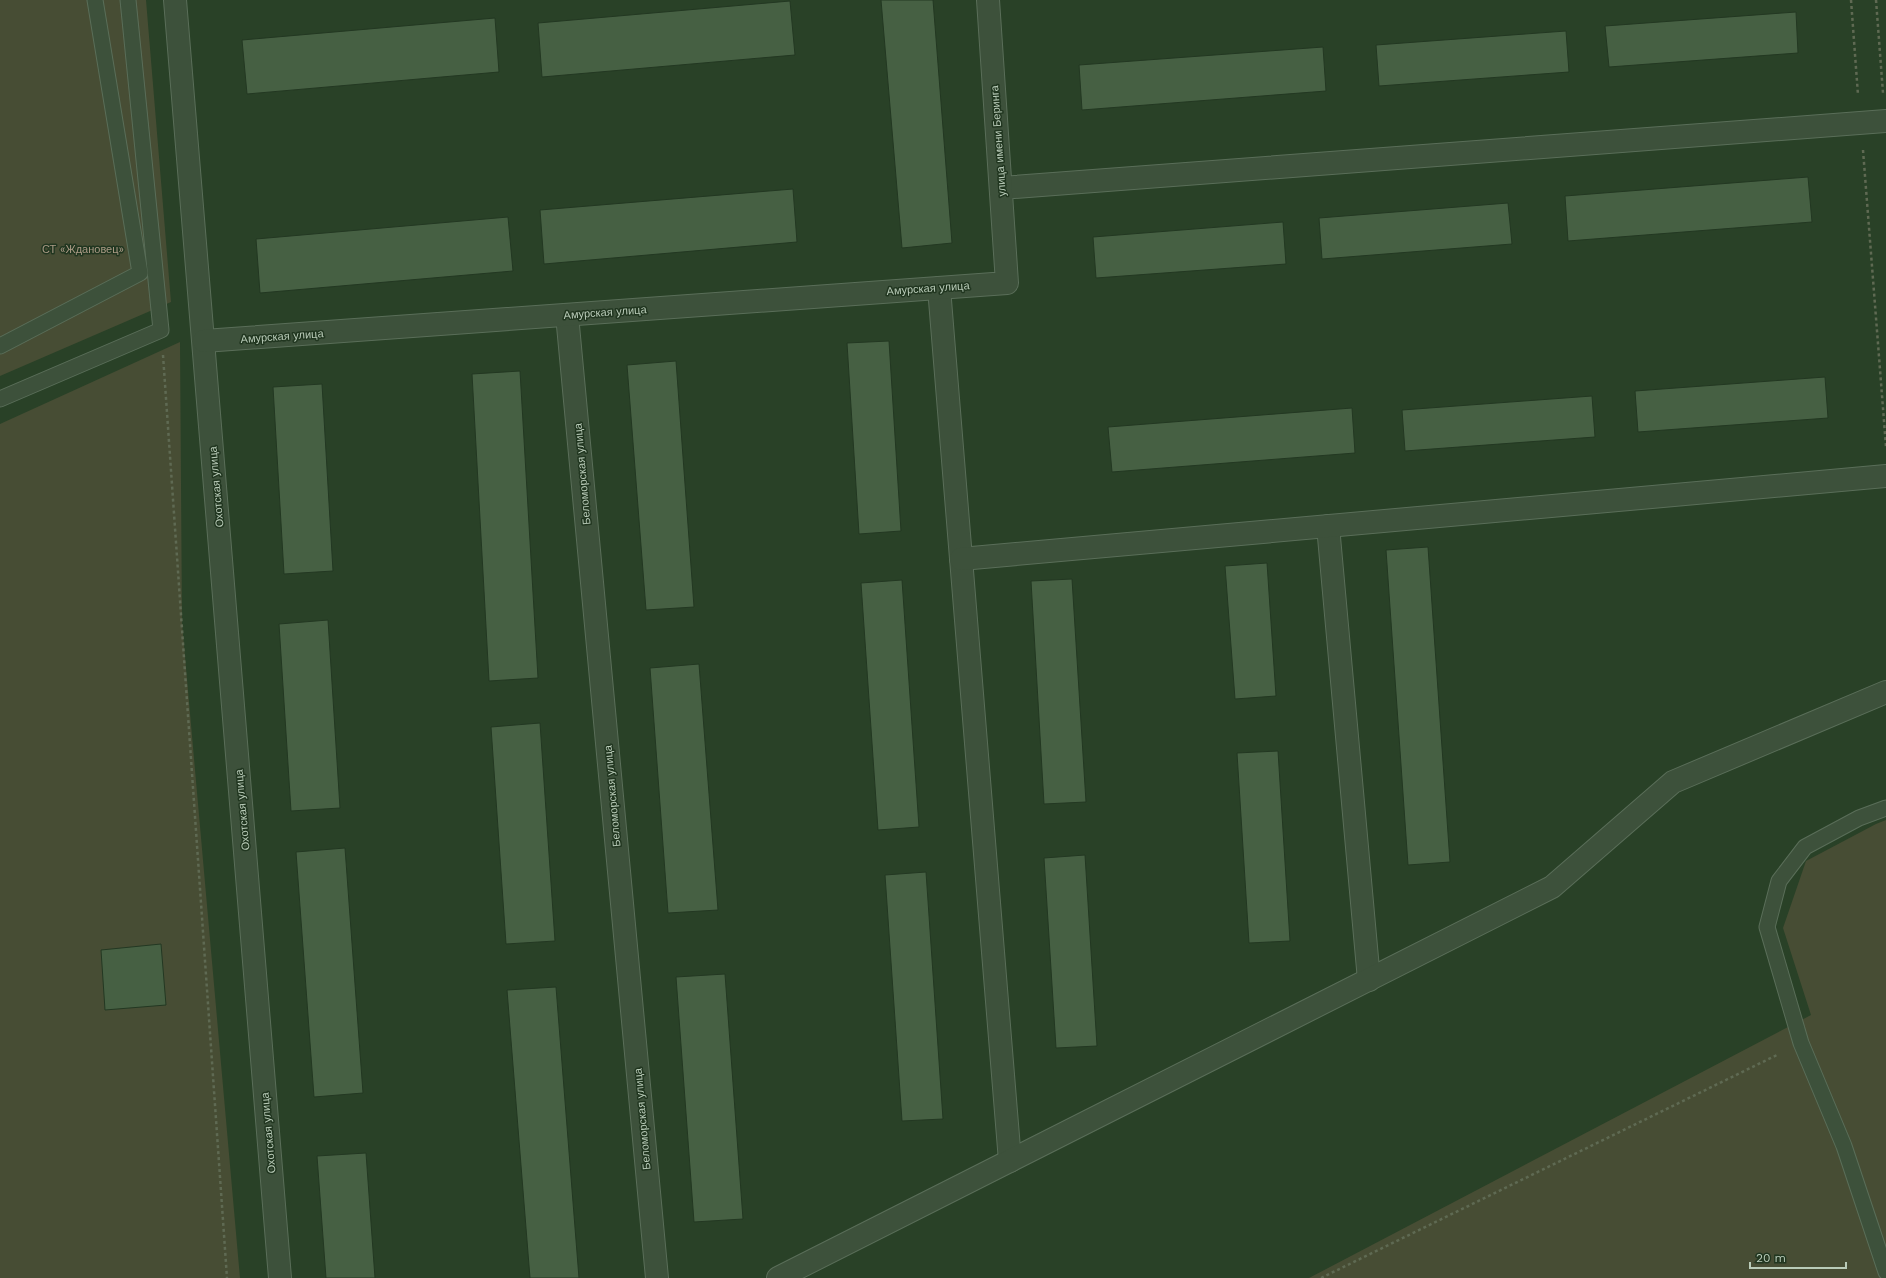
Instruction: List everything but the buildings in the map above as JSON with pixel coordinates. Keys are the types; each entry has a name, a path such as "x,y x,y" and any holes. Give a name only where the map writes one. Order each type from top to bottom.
{"street":[{"name":"Охотская улица","path":"175,0 280,1278"},
{"name":"улица имени Беринга","path":"988,0 1007,283"},
{"path":"1001,188 1886,121"},
{"name":"Амурская улица","path":"204,341 1007,283"},
{"path":"939,288 1010,1161"},
{"name":"Беломорская улица","path":"567,315 657,1278"},
{"path":"961,559 1886,476"},
{"path":"1328,526 1369,980"},
{"path":"778,1278 1552,887 1673,782 1886,692"}],"lane":[{"path":"0,346 140,273 95,0"},
{"path":"0,399 161,330 128,0"},
{"path":"1886,808 1859,818 1805,847 1779,881 1767,928 1802,1043 1844,1146 1886,1272"}],"path":[{"path":"1851,0 1886,447"},
{"path":"1876,0 1886,121"},
{"path":"161,330 227,1278"},
{"path":"1321,1278 1802,1043"}],"green space":[{"name":"СТ «Ждановец»","path":"0,0 146,0 171,302 0,376"},
{"path":"180,342 182,623 240,1278 0,1278 0,424"},
{"path":"1886,820 1886,1278 1309,1278 1811,1015 1783,928 1806,861"}]}
